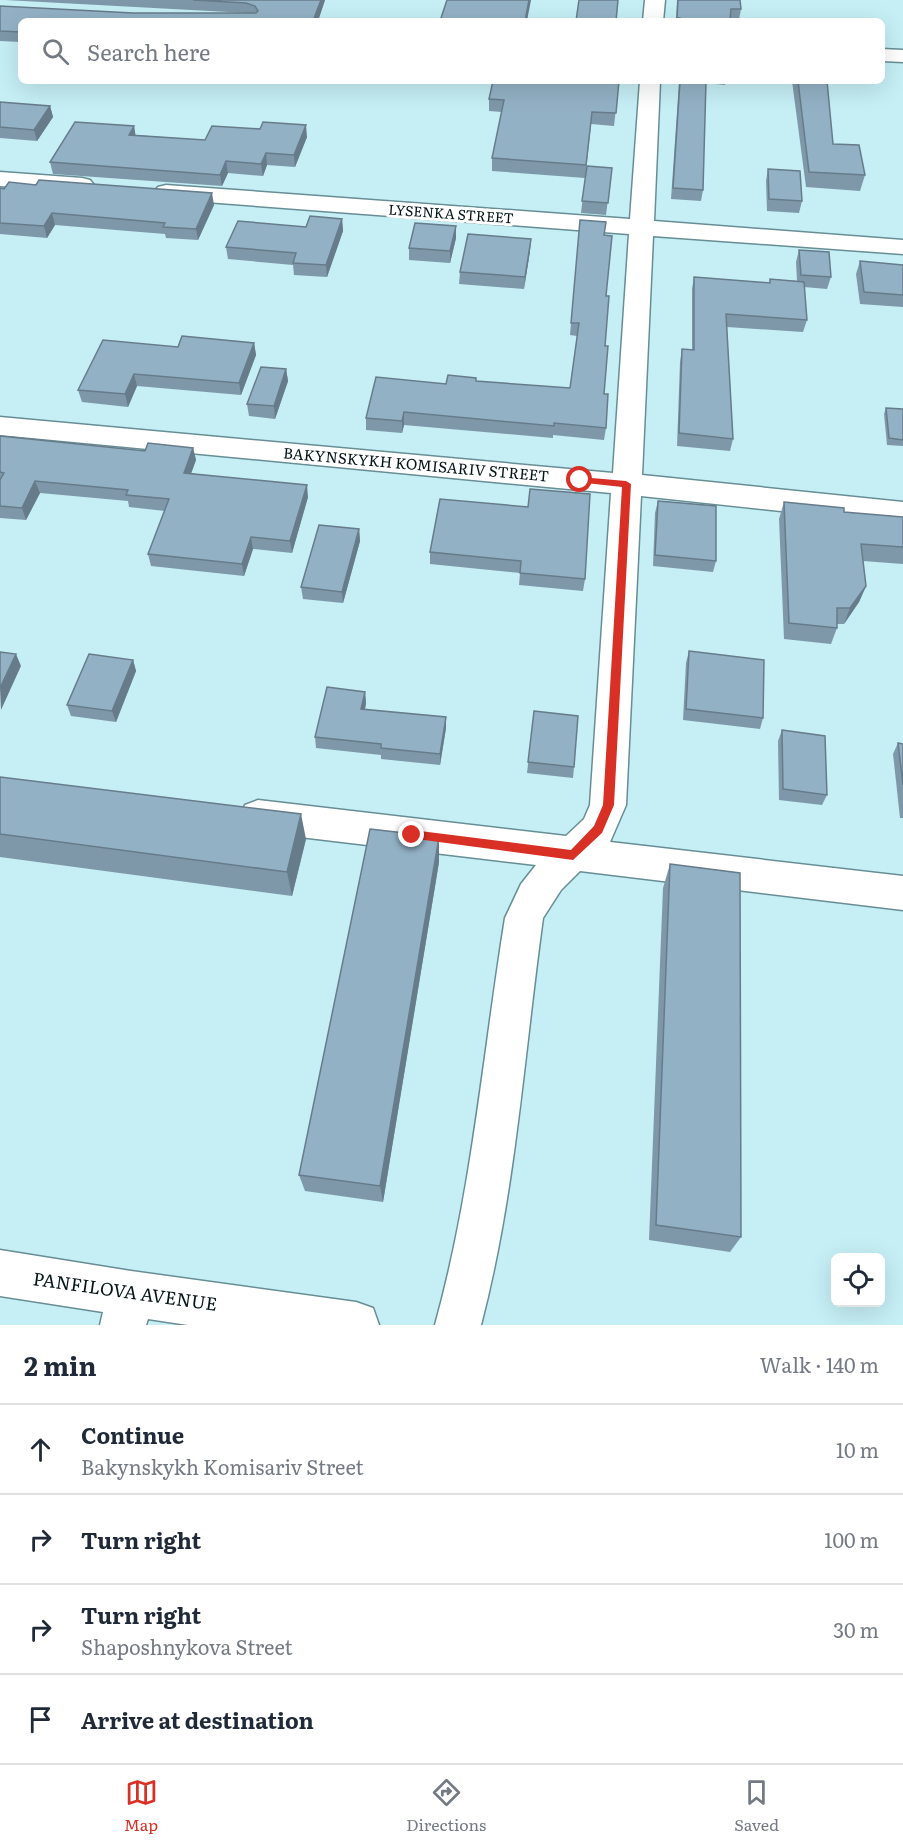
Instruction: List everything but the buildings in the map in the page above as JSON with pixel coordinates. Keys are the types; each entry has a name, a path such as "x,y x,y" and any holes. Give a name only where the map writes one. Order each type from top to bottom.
{"street":[{"path":"653,18 655,0"},
{"path":"885,55 903,56"},
{"path":"458,1325 472,1279 485,1215 524,918 534,896 548,878 598,829 608,805 650,84"},
{"path":"0,179 107,187"},
{"name":"LYSENKA STREET","path":"142,190 903,248"},
{"name":"BAKYNSKYKH KOMISARIV STREET","path":"0,426 626,484 903,513"},
{"path":"222,811 903,893"},
{"name":"PANFILOVA AVENUE","path":"0,1273 127,1310 356,1325"}],"route":[{"path":"412,835 573,855 598,829 608,805 626,484 580,480"}]}
